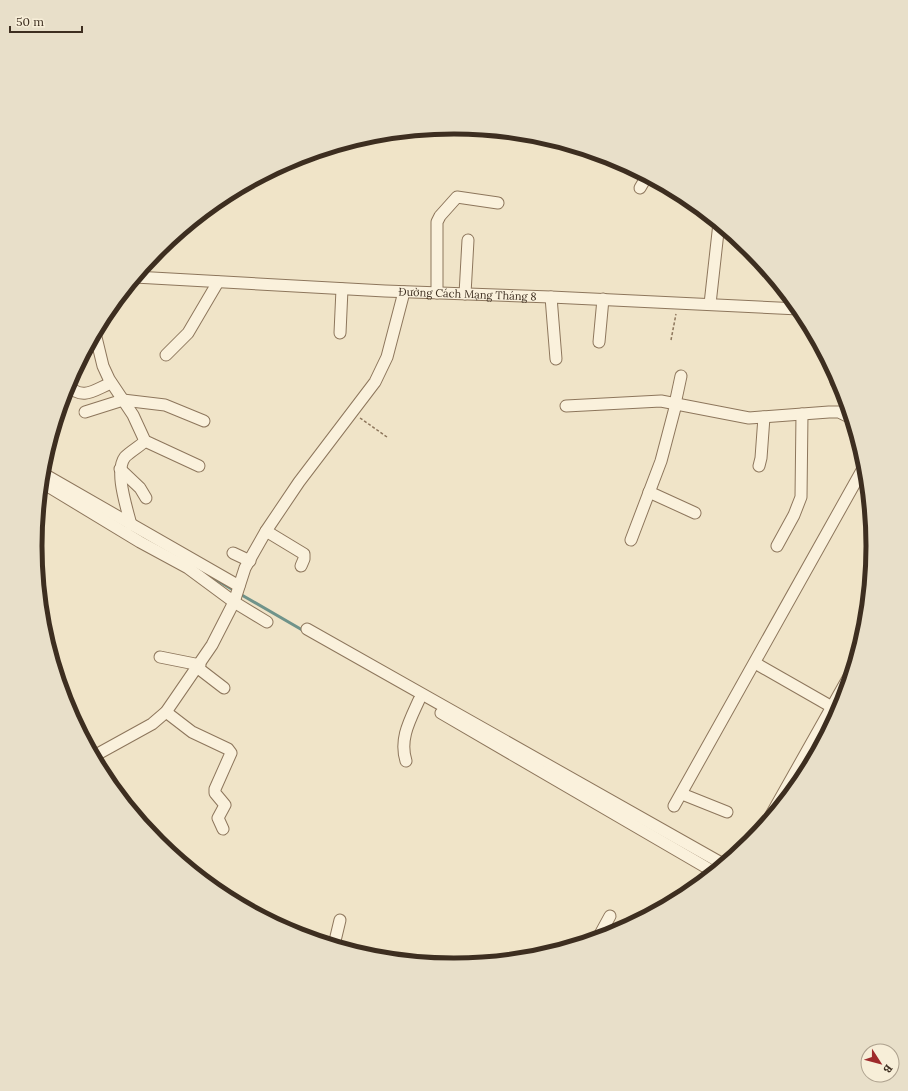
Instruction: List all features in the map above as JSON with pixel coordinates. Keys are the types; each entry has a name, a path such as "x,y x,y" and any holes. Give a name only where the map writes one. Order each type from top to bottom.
{"street":[{"path":"640,188 644,181"},
{"path":"438,293 436,229 440,216 457,197 498,203"},
{"path":"710,304 718,230"},
{"path":"465,294 468,240"},
{"name":"Đường Cách Mạng Tháng 8","path":"141,277 404,292 678,302 791,309"},
{"path":"166,355 188,333 218,282"},
{"path":"340,333 342,288"},
{"path":"99,754 152,724 166,712 199,667 212,645 250,561 266,531 298,482 352,412 382,369 387,357 404,292"},
{"path":"552,297 556,359"},
{"path":"600,342 603,299"},
{"path":"96,341 103,366 111,383 133,415 145,441 199,466"},
{"path":"631,540 661,461 681,376"},
{"path":"73,389 82,395 111,383"},
{"path":"85,412 123,400 165,405 204,421"},
{"path":"566,406 653,401 738,417 764,417 829,412 844,414"},
{"path":"777,546 794,515 801,497 802,414"},
{"path":"759,466 764,417"},
{"path":"131,525 120,469 126,456 145,441"},
{"path":"120,469 140,488 146,498"},
{"path":"674,806 859,475"},
{"path":"48,477 131,525 236,593 267,622"},
{"path":"47,486 140,542 236,593"},
{"path":"649,492 695,513"},
{"path":"266,531 304,554 304,559 301,566"},
{"path":"232,553 250,561"},
{"path":"709,869 305,632 718,861"},
{"path":"160,657 199,667 224,688"},
{"path":"754,663 832,706"},
{"path":"783,793 837,697"},
{"path":"406,761 404,750 405,731 419,700"},
{"path":"166,712 192,732 228,749 231,753 215,789 215,793 225,805 218,818 223,829"},
{"path":"682,794 727,812"},
{"path":"603,930 610,916"},
{"path":"335,940 340,920"}],"path":[{"path":"671,340 678,302"},
{"path":"352,412 387,437"}],"waterway":[{"path":"198,569 235,591"},
{"path":"240,594 304,631"}]}
